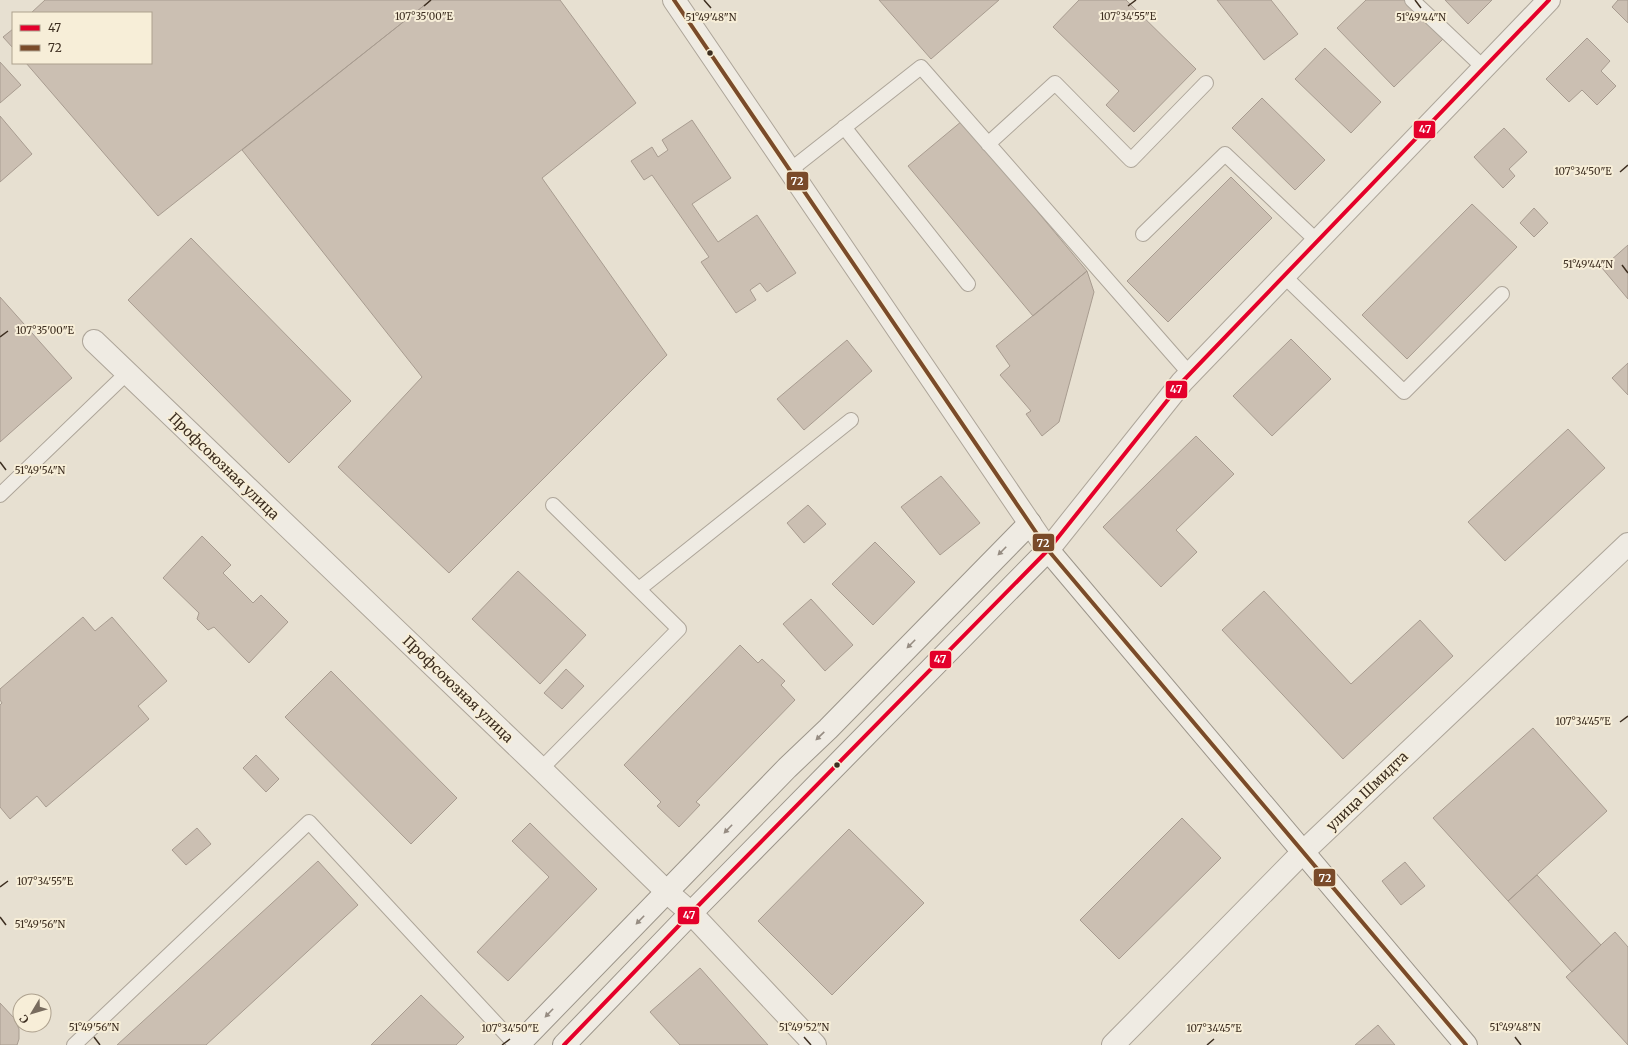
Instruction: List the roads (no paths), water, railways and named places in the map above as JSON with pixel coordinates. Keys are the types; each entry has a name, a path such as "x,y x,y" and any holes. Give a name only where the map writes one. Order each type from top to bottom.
{"street":[{"path":"674,0 1048,550 1466,1045"},
{"path":"564,1045 691,913 1048,550 1190,374 1549,0"},
{"name":"Профсоюзная улица","path":"94,341 541,769 667,892 691,913 815,1045"},
{"path":"517,1045 787,768 1030,523"},
{"name":"улица Шмидта","path":"1113,1045 1304,852 1628,544"}],"lane":[{"path":"1412,0 1484,68"},
{"path":"789,171 921,67 1190,374"},
{"path":"988,144 1055,83 1132,160 1206,83"},
{"path":"844,128 968,284"},
{"path":"1143,234 1225,154 1317,242"},
{"path":"1284,276 1404,392 1502,294"},
{"path":"0,495 127,373"},
{"path":"639,589 851,420"},
{"path":"541,769 679,629 553,505"},
{"path":"74,1045 309,822 517,1045"}]}
